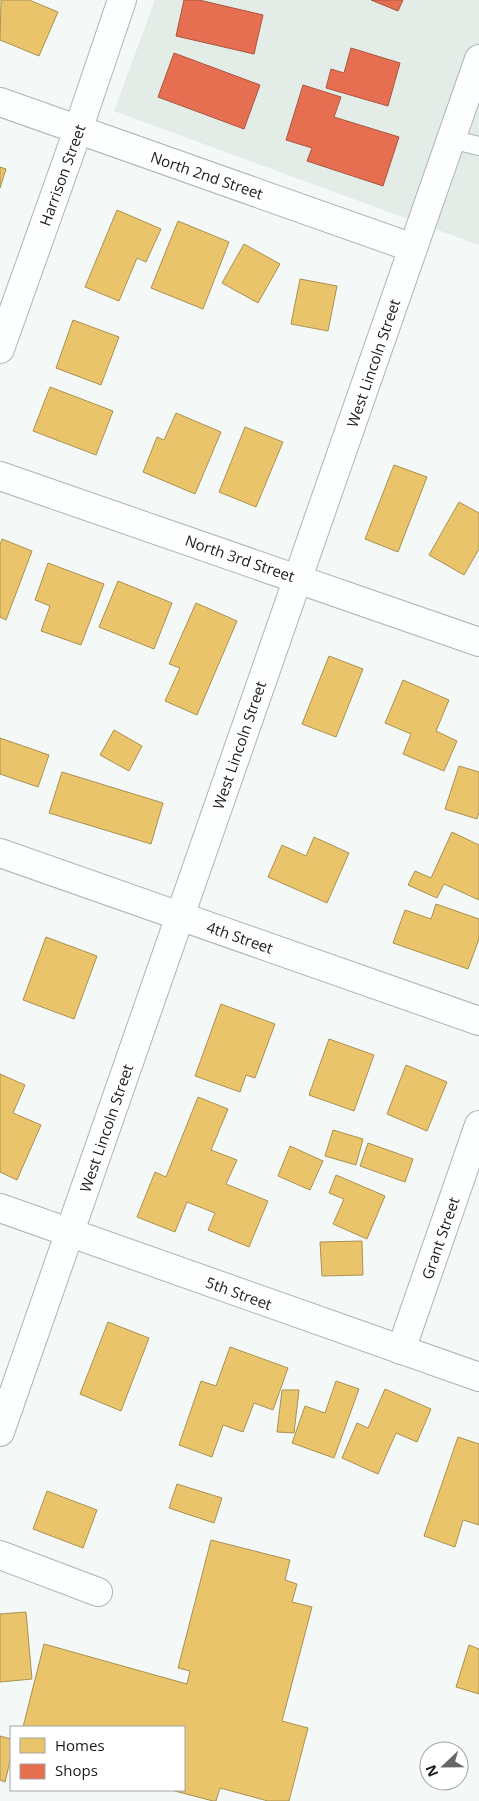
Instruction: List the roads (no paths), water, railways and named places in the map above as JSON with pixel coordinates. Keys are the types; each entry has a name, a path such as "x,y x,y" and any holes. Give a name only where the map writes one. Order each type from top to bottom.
{"street":[{"name":"Harrison Street","path":"0,349 122,0"},
{"name":"West Lincoln Street","path":"0,1432 479,59"},
{"name":"North 2nd Street","path":"0,102 413,248"},
{"name":"North 3rd Street","path":"0,476 479,642"},
{"name":"4th Street","path":"0,853 479,1021"},
{"name":"Grant Street","path":"401,1350 479,1125"},
{"name":"5th Street","path":"0,1208 479,1377"},
{"path":"0,1555 98,1592"}],"lane":[{"path":"451,139 479,146"}]}
